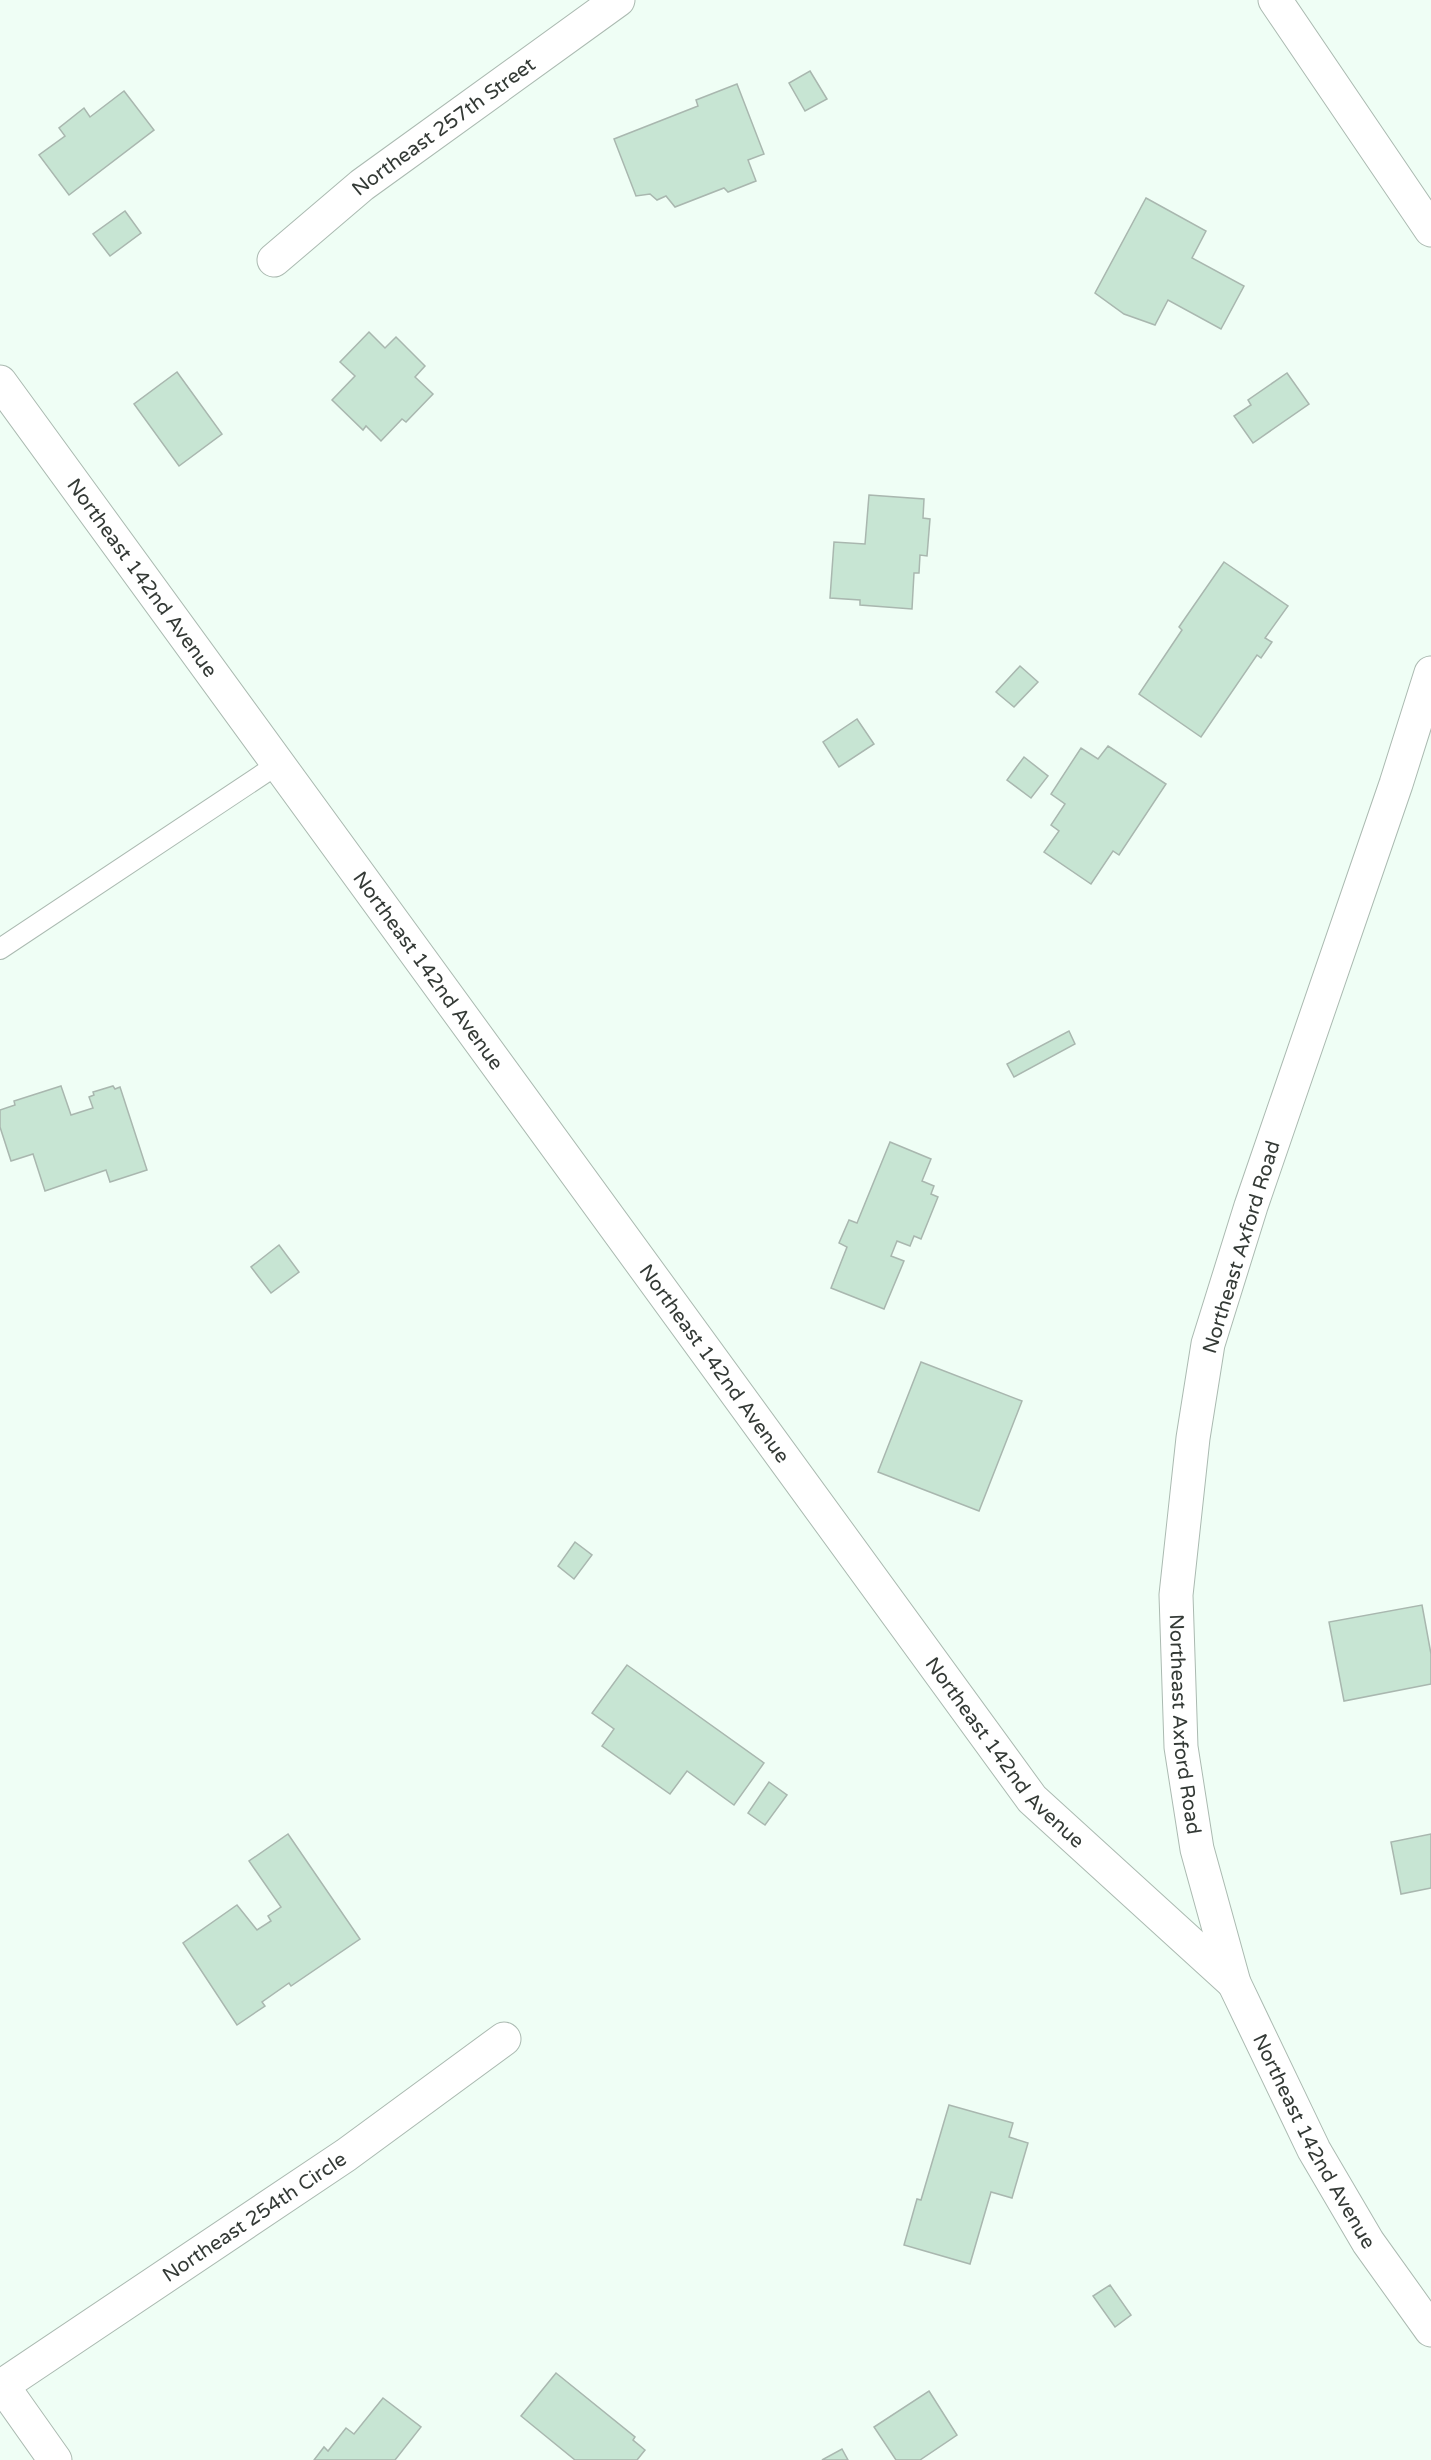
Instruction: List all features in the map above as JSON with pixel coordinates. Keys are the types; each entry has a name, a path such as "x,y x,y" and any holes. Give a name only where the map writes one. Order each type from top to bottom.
{"street":[{"name":"Northeast 257th Street","path":"274,260 362,185 618,0"},
{"path":"1275,0 1431,230"},
{"name":"Northeast 142nd Avenue","path":"0,382 1032,1799 1234,1983 1314,2150 1368,2242 1431,2330"},
{"name":"Northeast Axford Road","path":"1234,1983 1197,1849 1181,1747 1176,1595 1192,1438 1208,1344 1251,1206 1396,784 1431,673"},
{"name":"Northeast 254th Circle","path":"1,2386 346,2155 504,2039"},
{"path":"1,2386 55,2460"}],"lane":[{"path":"0,949 278,764"}],"building":[{"path":"810,71 827,99 805,111 789,83"},
{"path":"737,84 764,154 748,160 756,181 728,192 724,188 675,207 666,196 657,200 650,194 636,196 614,139 698,106 696,100"},
{"path":"124,91 154,130 69,195 39,155 65,136 59,128 84,108 90,117"},
{"path":"1146,198 1206,231 1192,258 1244,286 1221,329 1168,300 1155,325 1124,314 1095,293"},
{"path":"125,211 141,233 110,256 93,234"},
{"path":"369,332 385,348 396,337 425,366 415,377 433,394 406,422 402,419 381,441 366,426 363,430 332,400 355,376 340,362"},
{"path":"177,372 222,434 179,466 134,404"},
{"path":"1287,373 1309,404 1253,443 1234,416 1251,405 1248,400"},
{"path":"869,495 924,499 923,518 930,519 927,556 920,555 919,573 914,573 912,609 860,605 860,600 830,598 834,542 865,544"},
{"path":"1224,562 1288,606 1265,638 1272,642 1261,658 1257,655 1201,737 1139,694 1182,630 1179,627"},
{"path":"1020,666 1038,682 1014,707 996,692"},
{"path":"857,719 874,744 839,767 823,742"},
{"path":"1108,746 1166,784 1119,855 1113,851 1091,884 1044,852 1059,831 1051,825 1065,804 1051,794 1081,748 1098,759"},
{"path":"1024,757 1048,776 1031,798 1007,780"},
{"path":"1069,1031 1075,1044 1014,1077 1007,1064"},
{"path":"61,1086 71,1115 93,1108 89,1097 94,1095 93,1092 113,1086 115,1089 120,1087 147,1170 110,1182 106,1170 45,1191 33,1154 11,1161 0,1127 0,1110 15,1105 14,1101"},
{"path":"890,1142 931,1159 922,1181 934,1186 931,1194 938,1197 921,1239 914,1236 910,1246 897,1241 891,1256 904,1261 884,1309 831,1288 847,1247 839,1243 849,1220 857,1223"},
{"path":"279,1245 299,1272 271,1293 251,1267"},
{"path":"921,1362 1022,1401 979,1511 878,1472"},
{"path":"575,1542 592,1555 574,1579 558,1566"},
{"path":"1422,1605 1431,1654 1431,1684 1344,1701 1329,1622"},
{"path":"627,1665 764,1763 734,1805 687,1771 670,1794 602,1746 614,1729 592,1713"},
{"path":"769,1782 787,1795 765,1825 748,1813"},
{"path":"288,1834 360,1939 291,1986 289,1983 262,2002 265,2006 237,2025 183,1943 237,1905 257,1930 271,1921 268,1916 281,1907 249,1861"},
{"path":"1431,1834 1431,1888 1401,1894 1391,1842"},
{"path":"949,2105 1013,2123 1009,2137 1028,2143 1012,2198 991,2192 970,2264 904,2245 917,2199 921,2200"},
{"path":"1110,2285 1131,2315 1115,2327 1093,2296"},
{"path":"556,2373 635,2437 633,2440 645,2450 637,2460 575,2460 521,2416"},
{"path":"929,2391 957,2435 920,2460 896,2460 874,2427"},
{"path":"383,2398 421,2427 395,2460 314,2460 324,2447 328,2451 346,2428 354,2434"},
{"path":"842,2449 848,2460 822,2460"}]}
